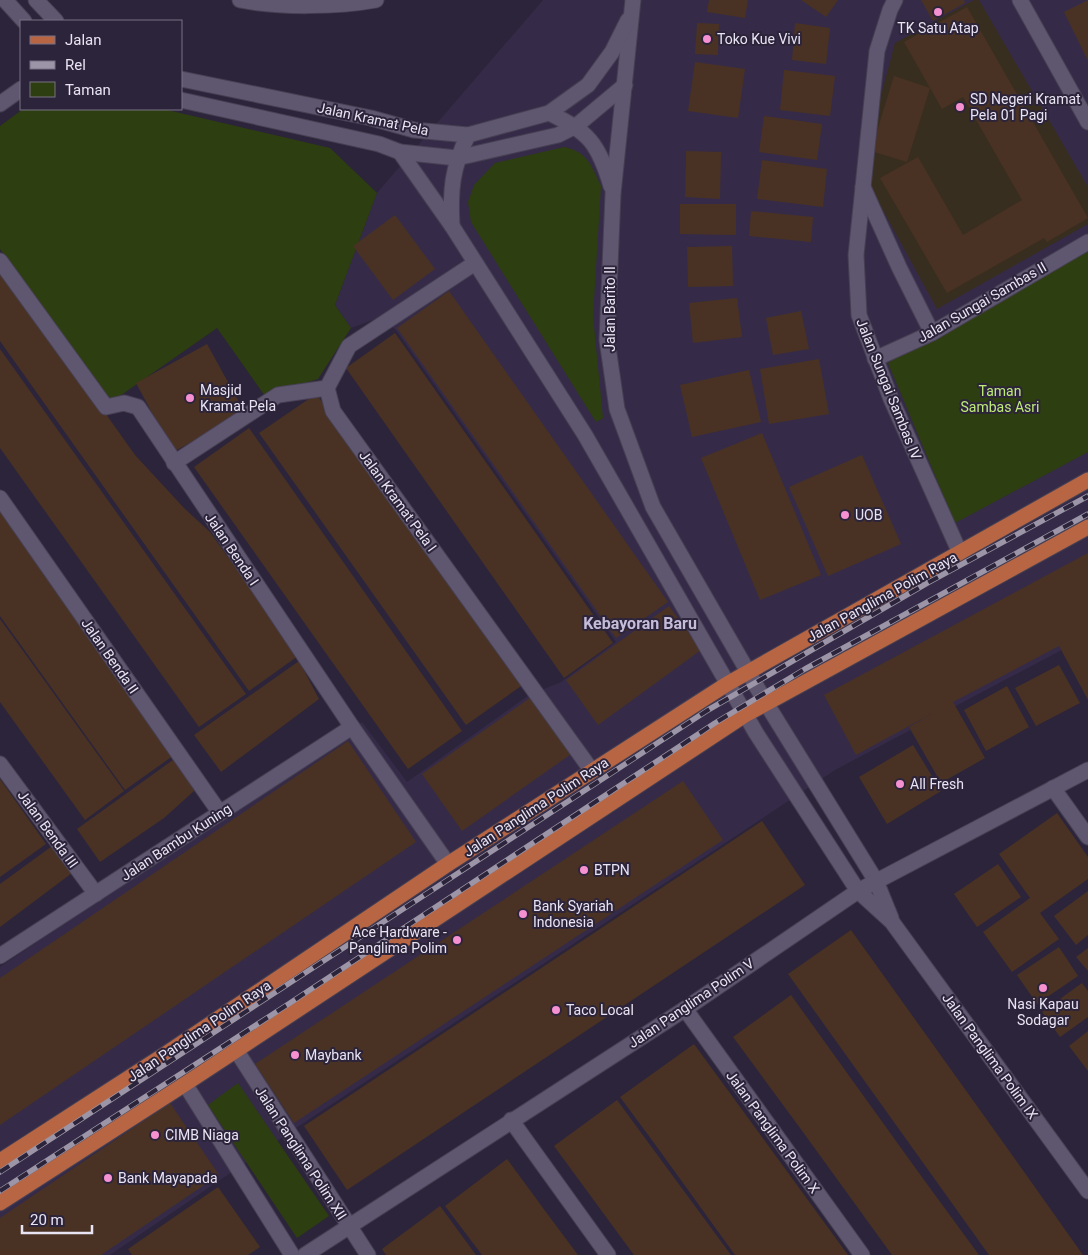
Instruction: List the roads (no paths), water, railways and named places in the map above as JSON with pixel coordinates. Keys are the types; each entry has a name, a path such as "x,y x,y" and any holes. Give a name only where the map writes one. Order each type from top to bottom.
{"main road":[{"name":"Jalan Panglima Polim Raya","path":"0,1161 172,1050 448,864 727,684 1088,480"},
{"path":"0,1203 185,1084 745,715 1088,527"}],"street":[{"path":"5,0 23,20"},
{"path":"36,0 55,20"},
{"path":"240,0 355,4 376,0"},
{"name":"Jalan Sungai Sambas IV","path":"895,0 890,10 878,50 862,186 856,255 859,315 912,449 960,553"},
{"path":"1020,0 1088,122"},
{"name":"Jalan Barito II","path":"633,5 613,194 606,340 617,409 653,507 766,702"},
{"name":"Jalan Kramat Pela","path":"182,79 371,118 414,130 468,134 549,113 588,86 612,52 633,5"},
{"name":"Jalan Kramat Pela","path":"182,100 379,144 400,152 457,158 558,135 576,126 624,85"},
{"path":"0,104 20,90"},
{"path":"549,113 576,126 591,140 603,161 613,194"},
{"path":"452,226 451,195 457,158 468,134"},
{"path":"400,152 452,226 585,435 745,715"},
{"path":"862,186 932,333"},
{"name":"Jalan Sungai Sambas II","path":"875,359 932,333 1088,242"},
{"name":"Jalan Benda I","path":"0,261 106,407 124,403 138,407 352,727 448,864"},
{"path":"174,463 278,395 328,388 349,346 475,263"},
{"name":"Jalan Kramat Pela I","path":"328,388 333,411 592,771"},
{"name":"Jalan Benda II","path":"0,498 220,813"},
{"name":"Jalan Panglima Polim IX","path":"766,702 876,881 892,922"},
{"name":"Jalan Panglima Polim IX","path":"745,715 858,891 892,922 1088,1191"},
{"name":"Jalan Bambu Kuning","path":"0,956 352,727"},
{"name":"Jalan Benda III","path":"0,764 96,894"},
{"name":"Jalan Panglima Polim V","path":"305,1255 685,1009 858,891 1088,770"},
{"path":"1053,788 1088,838"},
{"name":"Jalan Panglima Polim X","path":"685,1009 862,1255"},
{"name":"Jalan Panglima Polim XII","path":"236,1050 368,1255"},
{"path":"185,1084 292,1255"},
{"path":"511,1120 608,1255"}],"railway":[{"path":"0,1172 708,710 929,582 1088,496"},
{"path":"0,1191 287,1005 715,723 805,669 1088,514"}],"place":[{"name":"TK Satu Atap","path":"938,12"},
{"name":"Toko Kue Vivi","path":"707,39"},
{"name":"SD Negeri Kramat Pela 01 Pagi","path":"960,107"},
{"name":"Masjid Kramat Pela","path":"190,398"},
{"name":"UOB","path":"845,515"},
{"name":"All Fresh","path":"900,784"},
{"name":"BTPN","path":"584,870"},
{"name":"Bank Syariah Indonesia","path":"523,914"},
{"name":"Ace Hardware - Panglima Polim","path":"457,940"},
{"name":"Nasi Kapau Sodagar","path":"1043,988"},
{"name":"Taco Local","path":"556,1010"},
{"name":"Maybank","path":"295,1055"},
{"name":"CIMB Niaga","path":"155,1135"},
{"name":"Bank Mayapada","path":"108,1178"}],"district":[{"name":"Kebayoran Baru","path":"640,623"}],"park label":[{"name":"Taman Sambas Asri","path":"1000,400"}]}
